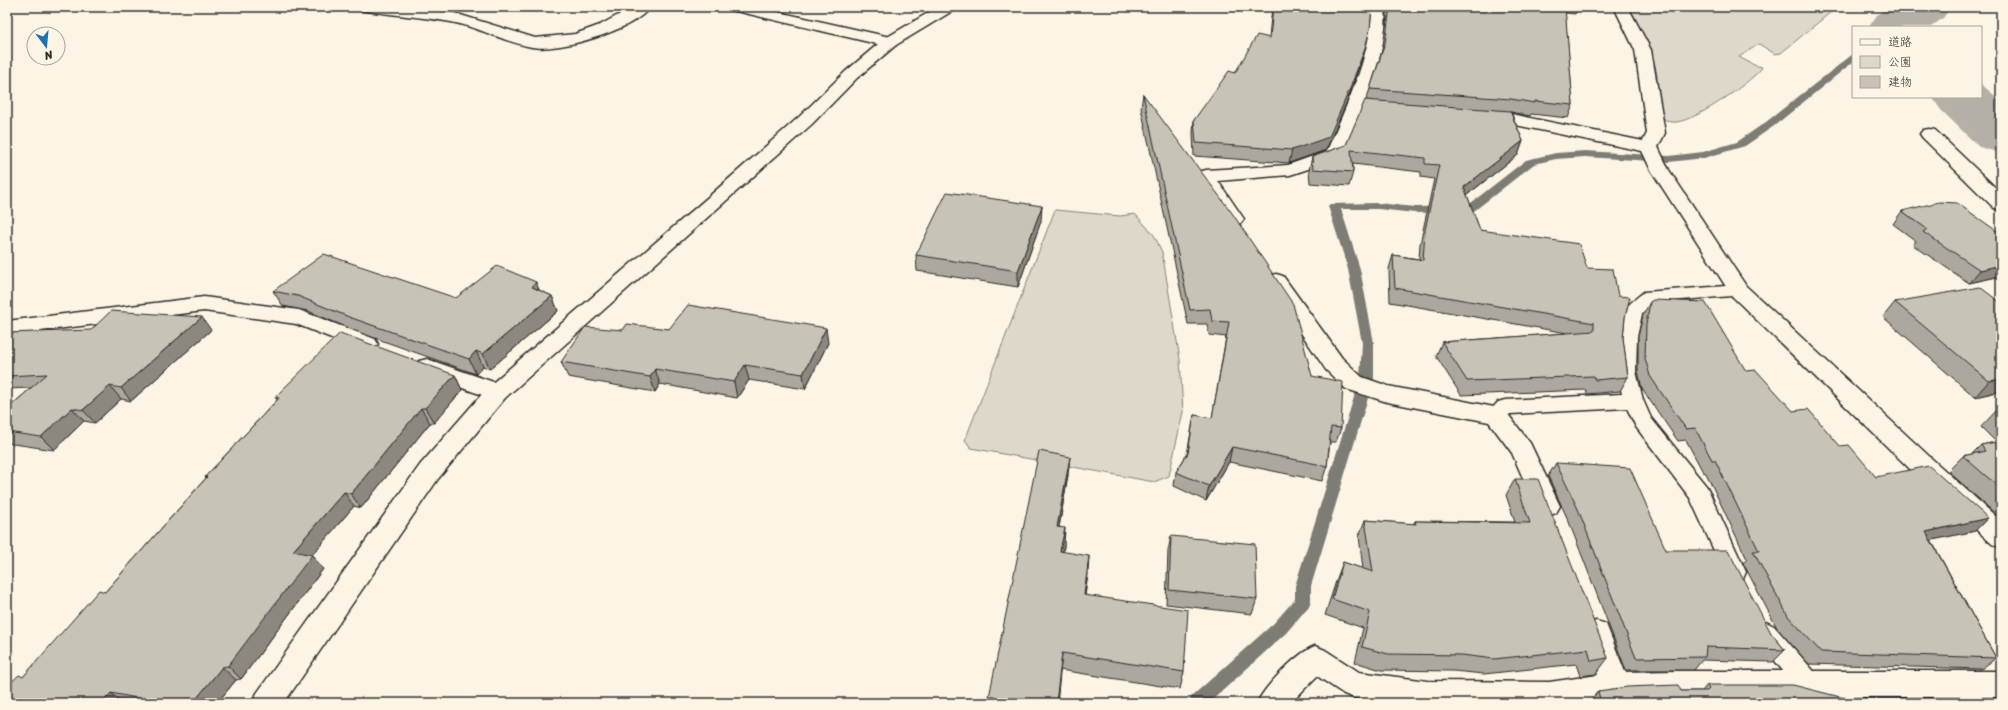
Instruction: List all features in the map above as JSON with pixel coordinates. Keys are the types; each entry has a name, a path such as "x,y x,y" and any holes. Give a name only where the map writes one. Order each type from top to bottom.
{"street":[{"path":"366,7 454,18 534,43 545,43 573,40 604,30 629,17 643,7"},
{"path":"736,7 890,42"},
{"path":"267,703 430,472 497,392 744,176 806,120 851,76 890,42 949,7"},
{"path":"1244,234 1206,176 1290,170 1335,154 1363,107 1381,13 1378,7"},
{"path":"1621,7 1643,50 1656,133 1649,147"},
{"path":"1466,115 1506,118 1649,147"},
{"path":"1929,134 2001,204"},
{"path":"1649,147 1660,170 1739,291 1921,464 2001,537"},
{"path":"1266,266 1334,364 1354,383 1387,394 1496,415 1522,449 1555,523"},
{"path":"7,328 204,304 299,317 386,352"},
{"path":"409,360 497,392"},
{"path":"1588,612 1616,686"},
{"path":"1272,703 1315,659 1354,685 1428,694 1551,699 1616,686 1679,694 1810,685 1888,694 2001,684"}],"lane":[{"path":"1739,291 1650,296 1633,312 1628,337 1626,371 1633,400 1643,422 1699,493 1721,545 1744,591"},
{"path":"1496,415 1505,406 1580,404 1633,400"},
{"path":"1758,617 1768,637 1810,685"}],"green space":[{"path":"1624,7 1837,7 1781,53 1775,54 1759,44 1739,57 1754,65 1762,67 1744,84 1705,111 1681,121 1672,122 1660,116 1654,110 1657,76 1655,65"},
{"path":"1055,210 1120,216 1135,214 1154,235 1162,252 1180,359 1183,412 1169,476 1154,482 971,448 965,440"}],"building":[{"path":"1273,7 1372,7 1370,29 1365,48 1351,86 1329,137 1292,150 1196,143 1194,120 1229,71 1235,73 1257,35 1270,38"},
{"path":"1390,7 1565,7 1573,105 1370,89 1385,43"},
{"path":"1143,94 1232,213 1293,304 1312,376 1343,382 1341,428 1331,427 1327,466 1232,447 1209,486 1176,472 1188,453 1194,415 1212,418 1229,322 1212,321 1210,309 1190,310"},
{"path":"1365,100 1510,111 1523,141 1464,187 1480,230 1579,244 1587,268 1613,269 1618,296 1630,297 1625,317 1623,338 1628,377 1595,380 1594,376 1467,381 1442,342 1594,331 1594,323 1395,288 1393,255 1423,260 1425,230 1439,165 1425,164 1425,158 1351,150 1353,172 1313,169 1312,157 1346,145"},
{"path":"947,192 1042,206 1018,271 916,255"},
{"path":"1939,202 1957,203 2001,234 2001,265 1980,270 1923,232 1927,229 1902,211"},
{"path":"324,254 456,298 497,266 536,282 532,287 552,296 483,354 476,351 469,359 349,317 298,296 273,291"},
{"path":"1980,287 2001,303 2001,379 1989,381 1895,302"},
{"path":"1653,300 1705,302 1746,371 1756,370 1793,411 1808,409 1840,446 1849,445 1876,477 1929,466 1988,518 1926,532 1996,658 1821,652 1788,616 1753,551 1759,551 1715,460 1712,460 1695,428 1686,429 1650,376 1645,358 1646,325 1650,302"},
{"path":"688,305 826,328 803,374 745,365 734,382 655,369 650,377 561,362 585,327 623,330 627,324 669,329"},
{"path":"111,311 202,317 121,388 110,386 83,410 72,408 41,437 7,432 7,409 47,374 7,376 7,333 91,330"},
{"path":"340,333 455,375 425,408 421,408 351,494 344,492 293,551 312,555 228,666 222,667 193,703 162,703 111,693 102,703 7,703 7,686 19,675 23,677 99,590 105,592 207,477 205,477 279,398 275,397"},
{"path":"1996,411 2001,411 2001,416"},
{"path":"2001,441 2001,489 1963,456 1985,451 1981,445"},
{"path":"1039,451 1070,457 1057,527 1065,528 1060,551 1089,556 1084,595 1188,610 1184,672 1062,653 1056,703 994,703 995,697 989,697"},
{"path":"1556,463 1630,468 1666,550 1728,550 1771,633 1785,650 1706,647 1705,657 1636,658 1578,509"},
{"path":"1515,479 1538,479 1608,658 1591,661 1588,649 1494,659 1462,655 1388,654 1362,647 1370,612 1332,599 1343,562 1373,572 1365,520 1416,524 1415,521 1530,523"},
{"path":"1171,536 1255,544 1257,599 1169,590"},
{"path":"1678,685 1681,691 1707,691 1709,689 1707,685 1793,685 1861,703 1601,703 1598,691 1627,687"}],"waterway":[{"path":"1897,26 1924,7"},
{"path":"1197,703 1280,628 1303,601 1303,586 1367,378 1368,343 1354,269 1334,206 1378,206 1415,210 1470,209 1530,162 1556,156 1585,154 1669,159 1704,155 1741,144 1770,124 1852,58"},
{"path":"1963,98 2001,134"}]}
